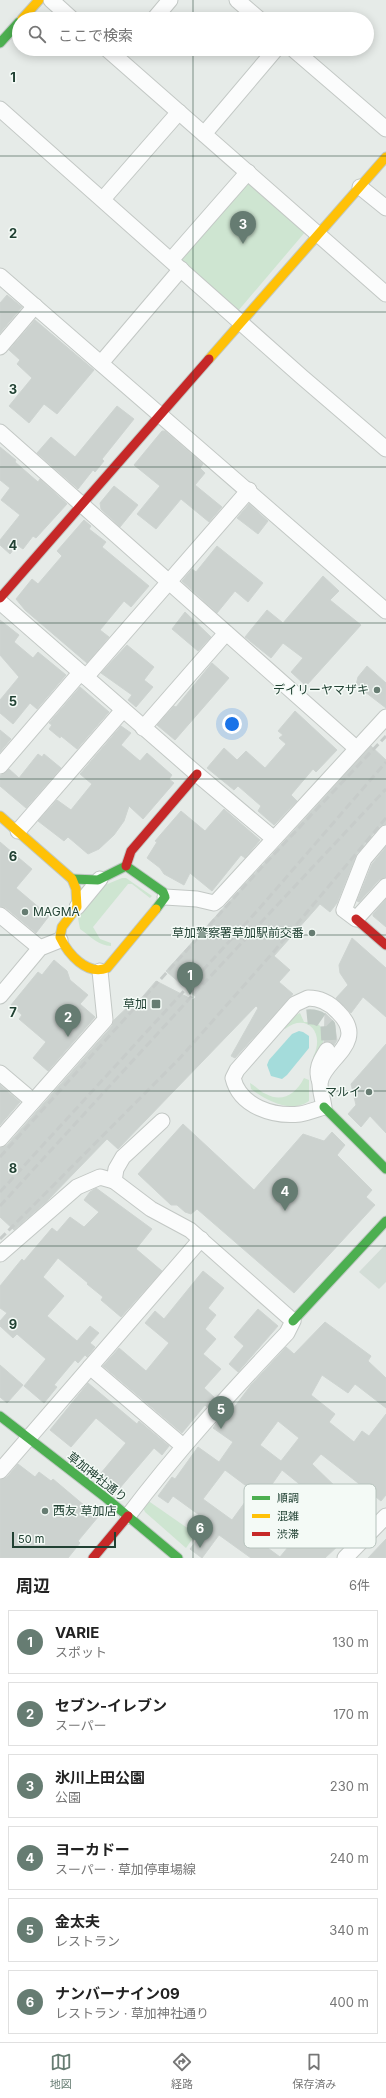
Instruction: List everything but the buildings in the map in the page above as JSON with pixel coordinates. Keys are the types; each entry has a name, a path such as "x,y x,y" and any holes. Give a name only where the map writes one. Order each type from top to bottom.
{"street":[{"path":"28,12 39,0"},
{"path":"51,0 64,12"},
{"path":"160,12 170,0"},
{"path":"237,0 251,12"},
{"path":"0,43 12,30"},
{"path":"126,56 178,112 386,294"},
{"path":"204,134 270,56"},
{"path":"301,56 386,129"},
{"path":"0,109 240,322 386,449"},
{"path":"102,200 178,112"},
{"path":"0,598 386,157"},
{"path":"101,363 248,172"},
{"path":"360,186 386,208"},
{"path":"0,276 249,490 386,611"},
{"path":"0,347 35,306"},
{"path":"0,432 356,748"},
{"path":"0,766 170,582 249,490"},
{"path":"0,602 143,728 273,838"},
{"path":"143,728 226,633"},
{"path":"123,710 7,826 72,878 92,881 100,879 116,869 126,866"},
{"path":"166,897 197,899 214,903 386,717"},
{"path":"126,866 131,851 197,774"},
{"path":"386,833 364,859 344,910 386,945"},
{"path":"126,866 163,892 166,897"},
{"path":"72,878 77,893 77,907"},
{"path":"100,879 60,930 60,940 68,950 92,970 100,971 107,968 166,897"},
{"path":"356,919 386,886"},
{"path":"0,915 40,948"},
{"path":"0,996 40,948 60,940"},
{"path":"0,1139 105,1020 100,971"},
{"path":"320,1083 325,1072 345,1048 348,1037 347,1027 341,1014 323,1001 315,998 301,1000 295,1004 237,1070 233,1078 239,1093 248,1102 265,1110 280,1114 300,1114 324,1107"},
{"path":"327,1050 319,1063 317,1075 320,1083 324,1107 386,1169"},
{"path":"0,1073 33,1101"},
{"path":"114,1181 116,1169 123,1157 162,1121"},
{"path":"0,1254 77,1187 100,1177 114,1181 151,1209 186,1228 201,1239 293,1321"},
{"path":"93,1558 183,1446 220,1403 287,1333 293,1321 386,1220"},
{"path":"0,1471 201,1239"},
{"path":"90,1367 183,1446"},
{"name":"草加神社通り","path":"0,1416 128,1516 178,1558"},
{"path":"376,1527 385,1518"},
{"path":"345,1558 355,1548"}],"shaded area":[{"path":"386,1244 386,1282 379,1289 359,1272"}],"green space":[{"path":"248,182 306,231 238,311 181,261 181,257"},
{"path":"122,878 126,878 152,896 150,898 132,884 128,884 93,927 100,939 111,943 111,946 107,946 95,940 80,929 78,918 93,890"},
{"path":"300,1013 304,1022 316,1022 324,1030 322,1045 315,1058 313,1057 317,1040 312,1027 307,1024 300,1023 293,1024 285,1029 284,1028 294,1016"},
{"path":"304,1078 309,1080 309,1101 302,1105 294,1106 287,1106 271,1101 251,1089 250,1083 262,1092 278,1098 288,1095 297,1089"},
{"path":"147,1500 196,1534 186,1548 145,1512 142,1506"}],"water":[{"path":"299,1031 309,1036 309,1048 282,1079 271,1076 267,1065 269,1060 292,1034"}],"tunnel":[{"path":"307,1017 319,1018 328,1026 329,1045 327,1050"}],"railway":[{"path":"0,1157 261,868 386,736"},
{"path":"0,1192 258,910 386,762"},
{"path":"0,1206 191,997 386,789"},
{"path":"0,1239 180,1058 276,949 386,818"}],"traffic: fast":[{"path":"0,43 12,30"},
{"path":"72,879 98,880 126,866 163,892 165,897 156,909"},
{"path":"324,1107 386,1169"},
{"path":"293,1321 386,1221"},
{"path":"0,1416 106,1498 178,1558"}],"traffic: slow":[{"path":"28,12 39,0"},
{"path":"209,359 386,157"},
{"path":"0,816 72,879 76,889 77,907 62,927 60,937 63,944 73,956 85,966 100,970 107,968 156,909"}],"traffic: jam":[{"path":"0,598 209,359"},
{"path":"126,866 131,851 197,774"},
{"path":"356,919 386,945"},
{"path":"93,1558 128,1516"}],"place":[{"name":"氷川上田公園","path":"243,244"},
{"name":"デイリーヤマザキ","path":"377,690"},
{"name":"MAGMA","path":"25,912"},
{"name":"草加警察署草加駅前交番","path":"312,933"},
{"name":"VARIE","path":"190,995"},
{"name":"草加","path":"156,1004"},
{"name":"セブン-イレブン","path":"68,1037"},
{"name":"マルイ","path":"369,1092"},
{"name":"ヨーカドー","path":"285,1211"},
{"name":"金太夫","path":"221,1429"},
{"name":"西友 草加店","path":"45,1511"},
{"name":"ナンバーナイン09","path":"200,1548"}]}
